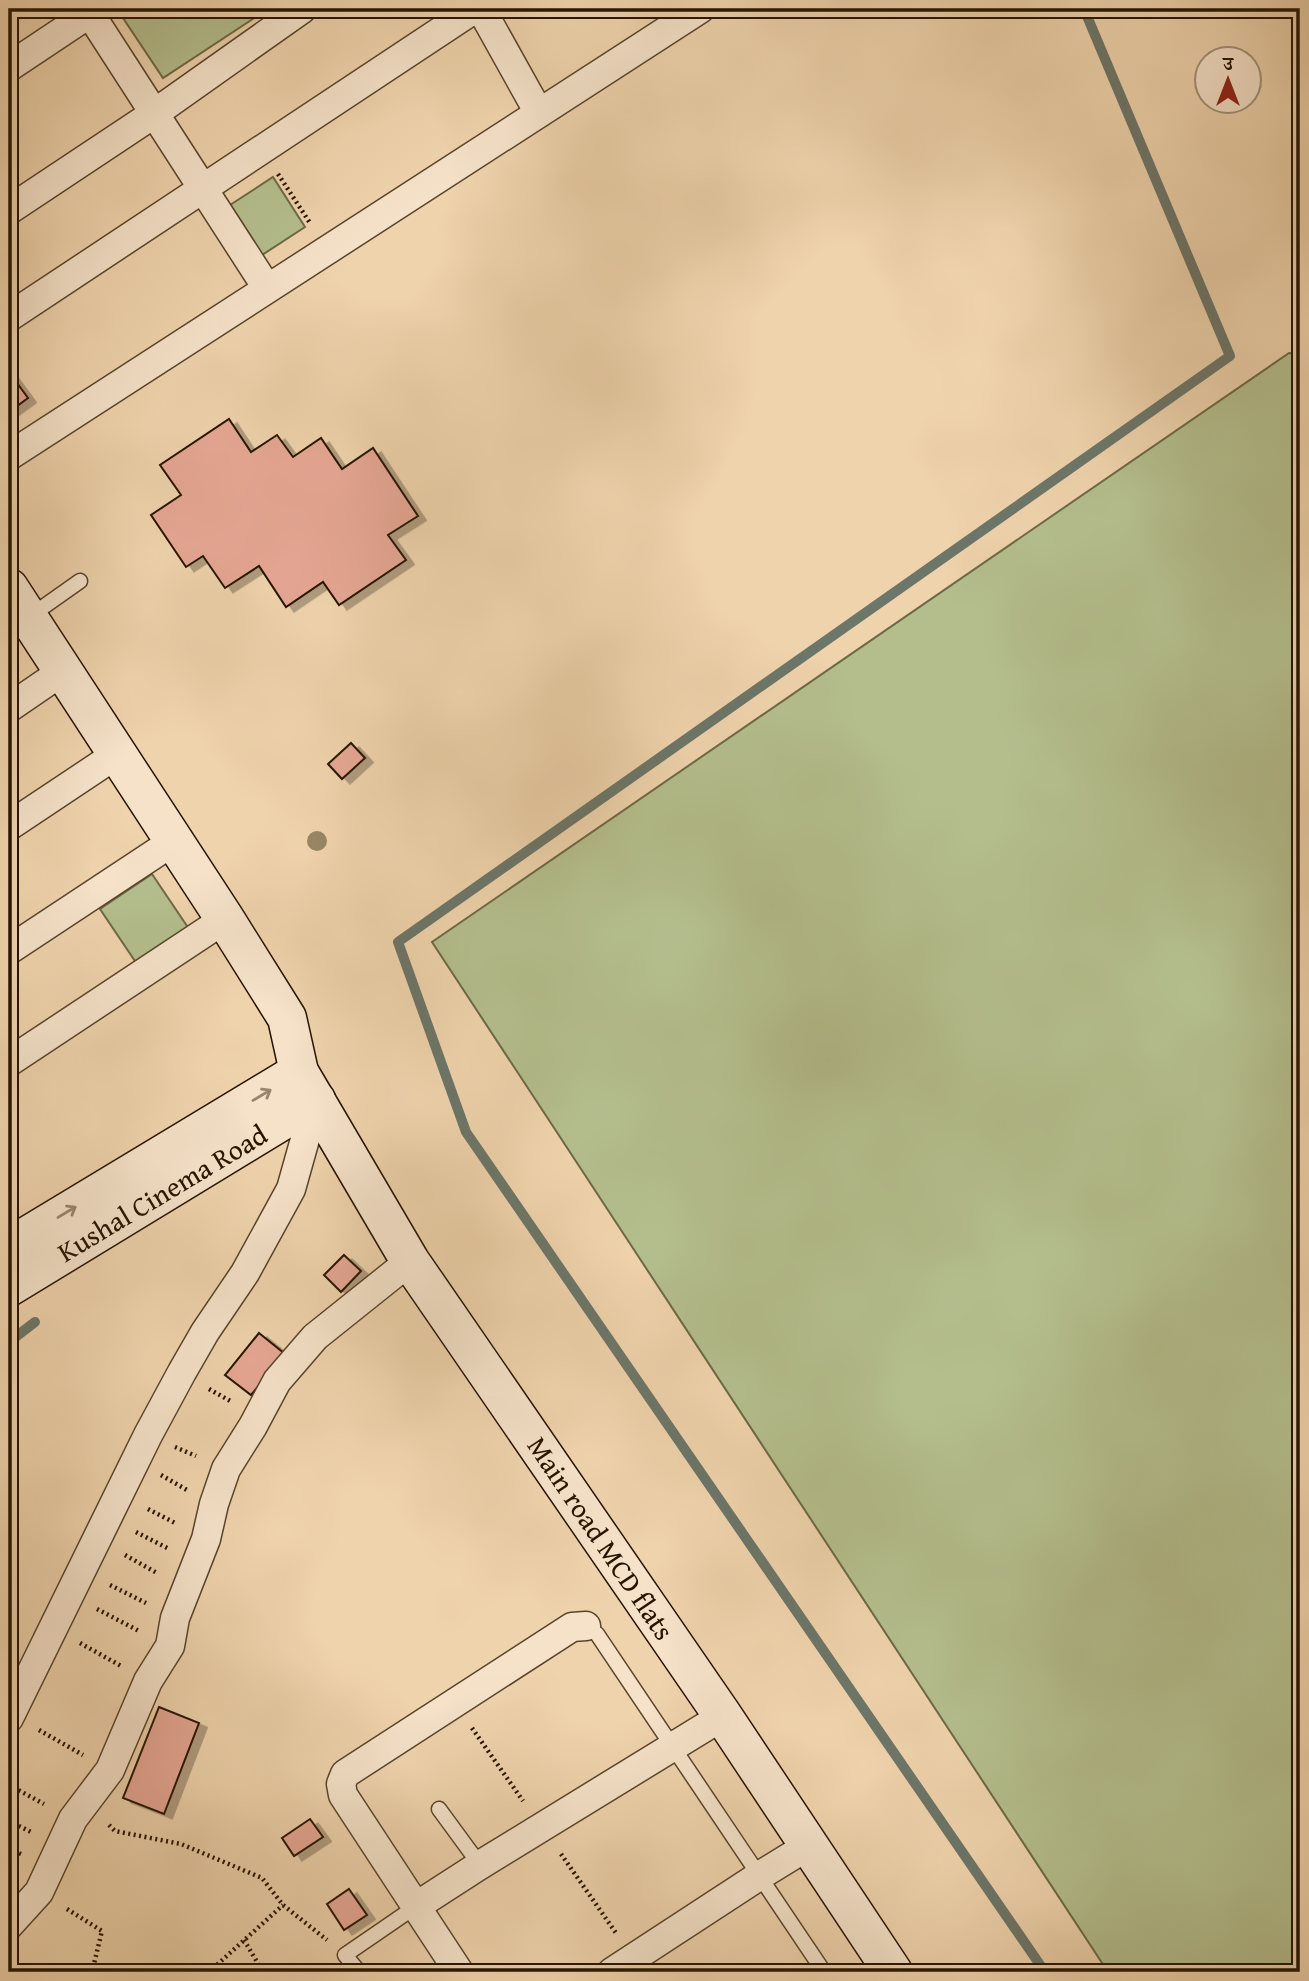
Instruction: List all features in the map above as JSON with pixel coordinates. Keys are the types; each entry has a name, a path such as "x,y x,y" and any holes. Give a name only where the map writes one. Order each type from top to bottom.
{"street":[{"path":"9,210 155,113 302,9"},
{"path":"9,317 474,9"},
{"path":"481,9 539,113"},
{"path":"9,456 700,9"},
{"path":"9,67 88,11 268,288"},
{"name":"Main road MCD flats","path":"18,603 287,1018 308,1086 410,1261 723,1716 893,1972"},
{"path":"9,708 63,671"},
{"path":"9,826 117,754"},
{"path":"9,950 174,841"},
{"path":"9,1062 225,919"},
{"path":"10,1716 148,1435 182,1372 245,1272 290,1189 308,1086"},
{"name":"Kushal Cinema Road","path":"9,1247 308,1086"},
{"name":"Kushal Cinema Road","path":"9,1287 308,1086"},
{"path":"9,1924 39,1892 79,1811 110,1770 148,1681 170,1646 175,1618 202,1551 226,1469 277,1381 315,1337 410,1261"},
{"path":"459,1972 343,1795 341,1784 345,1774 572,1627 586,1626"},
{"path":"415,1907 723,1716"},
{"path":"612,1972 808,1846"}],"lane":[{"path":"18,603 80,581"},
{"path":"586,1626 597,1634 824,1972"},
{"path":"439,1809 480,1865"},
{"path":"359,1972 345,1955 415,1907"}],"path":[{"path":"262,149 328,250"},
{"path":"182,1372 258,1414"},
{"path":"148,1435 226,1469"},
{"path":"136,1461 214,1504"},
{"path":"108,1517 202,1551"},
{"path":"108,1517 202,1551"},
{"path":"108,1517 185,1588"},
{"path":"75,1582 175,1618"},
{"path":"75,1582 170,1646"},
{"path":"52,1628 148,1681"},
{"path":"10,1716 110,1770"},
{"path":"9,1785 79,1811 115,1831 181,1844 262,1878 283,1905 345,1955"},
{"path":"39,1892 102,1931 92,1972"},
{"path":"209,1972 283,1905"},
{"path":"244,1940 263,1972"}],"green space":[{"path":"117,9 268,9 163,78"},
{"path":"273,177 305,227 259,257 227,207"},
{"path":"1289,353 1300,355 1300,1972 1108,1972 432,942"},
{"path":"152,874 189,929 137,964 100,909"}],"building":[{"path":"9,372 28,398 9,412"},
{"path":"229,419 251,452 277,435 293,457 321,438 342,469 373,448 418,516 388,535 406,560 339,605 323,582 286,607 259,566 225,588 203,556 186,567 151,515 181,495 160,465"},
{"path":"351,743 365,758 342,779 328,764"},
{"path":"344,1255 361,1271 341,1292 324,1275"},
{"path":"259,1333 285,1354 251,1395 225,1375"},
{"path":"159,1707 199,1723 164,1814 123,1798"},
{"path":"310,1819 323,1837 294,1856 282,1838"},
{"path":"349,1889 367,1915 344,1930 327,1904"}],"waterway":[{"path":"1045,1972 466,1132 398,942 1230,356 1084,9"},
{"path":"9,1342 35,1322"}]}
